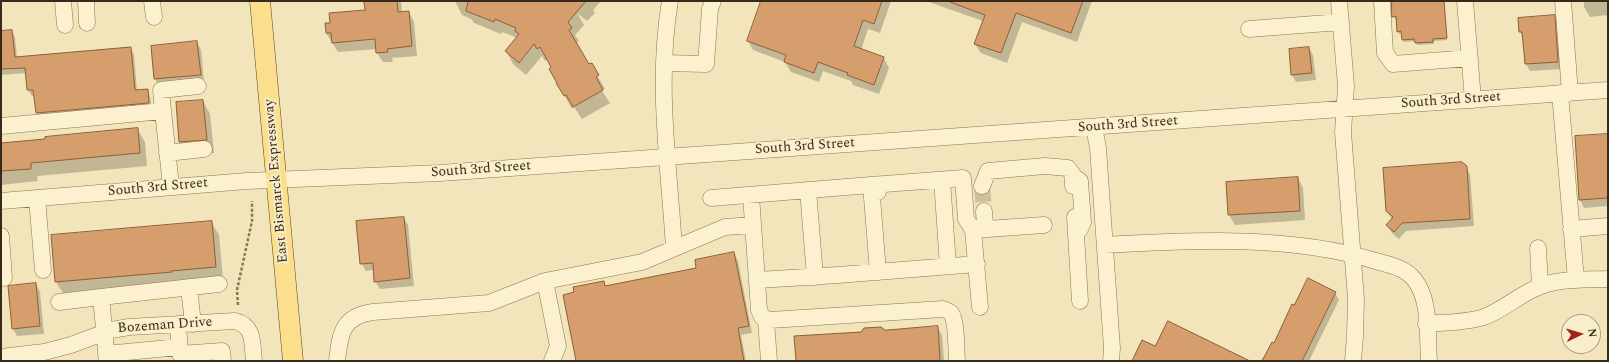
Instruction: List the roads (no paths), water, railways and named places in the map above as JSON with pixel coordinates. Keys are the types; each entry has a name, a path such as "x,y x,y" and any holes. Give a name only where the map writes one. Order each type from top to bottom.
{"main road":[{"name":"East Bismarck Expressway","path":"260,1 293,361"}],"street":[{"path":"63,1 65,25"},
{"path":"86,1 87,23"},
{"path":"152,1 154,17"},
{"path":"670,1 664,63 664,107 674,248"},
{"path":"664,63 706,64 710,9 713,1"},
{"path":"1339,1 1346,86 1343,132 1356,309 1353,361"},
{"path":"1382,1 1385,53 1393,64 1470,58"},
{"path":"1465,1 1473,100"},
{"path":"1563,1 1565,93 1571,229 1576,280"},
{"path":"1249,29 1341,22"},
{"path":"171,186 161,90 198,86"},
{"name":"South 3rd Street","path":"1,201 248,180 440,173 1608,90"},
{"path":"1,126 163,111"},
{"path":"1094,127 1098,148 1112,348 1111,361"},
{"path":"167,153 204,149"},
{"path":"982,186 988,171 1045,166 1068,168 1073,180 1080,181 1083,222 1077,238"},
{"path":"711,198 963,178 966,218 979,229 1044,224"},
{"path":"942,180 948,266"},
{"path":"871,185 878,266"},
{"path":"808,190 815,277"},
{"path":"751,195 759,310 762,317 766,320 793,319 948,310 954,321 957,361"},
{"path":"37,198 43,270"},
{"path":"980,307 977,264 979,229 984,211"},
{"path":"1075,217 1080,301"},
{"path":"337,361 342,331 351,319 357,316 373,312 489,303 502,299 534,284 545,281 642,262 725,227 753,225"},
{"path":"1571,229 1608,226"},
{"path":"1,236 4,278"},
{"path":"1105,245 1154,242 1260,242 1300,245 1352,255 1399,268 1407,272 1418,286 1422,295 1424,302 1429,361"},
{"path":"1538,248 1540,286"},
{"path":"758,280 815,277 878,266 948,266 977,264"},
{"path":"1426,324 1484,317 1540,286 1576,280 1608,279"},
{"path":"545,281 558,346 552,361"},
{"path":"59,302 189,286 219,284"},
{"path":"180,354 189,286"},
{"path":"101,297 106,358 222,351 223,361"},
{"path":"766,320 769,361"},
{"name":"Bozeman Drive","path":"1,357 44,352 71,345 104,333 130,327 235,321 248,327 252,334 254,361"}],"tunnel":[{"path":"982,186 984,211"}]}
